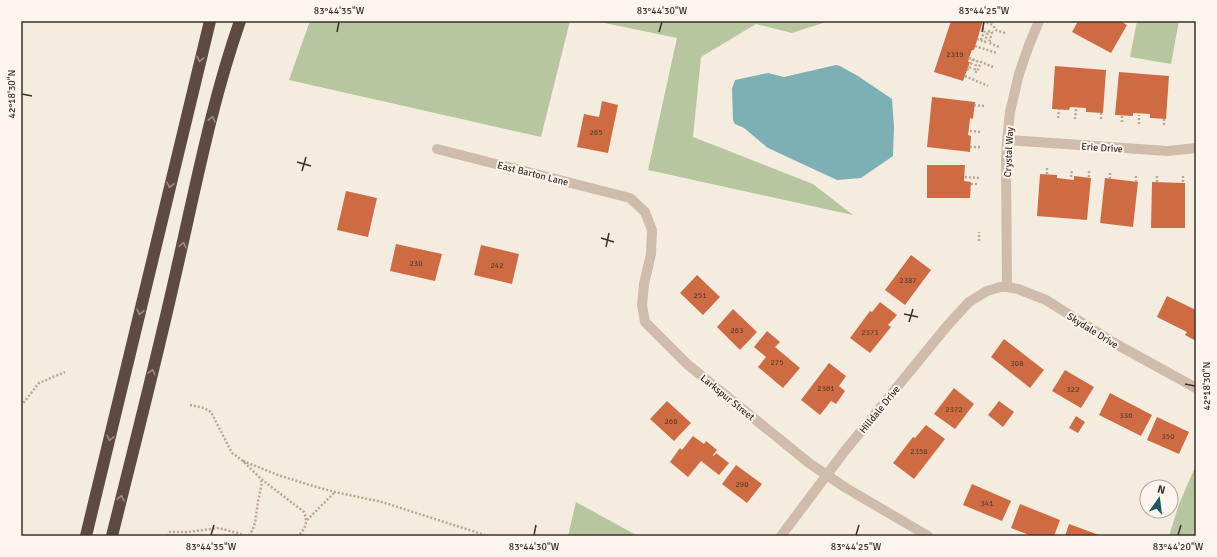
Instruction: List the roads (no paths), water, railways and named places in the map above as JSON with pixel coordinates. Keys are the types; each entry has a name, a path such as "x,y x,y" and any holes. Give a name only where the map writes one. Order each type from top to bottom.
{"highway":[{"path":"86,536 210,21"},
{"path":"112,536 173,287 203,154 224,73 240,21"}],"street":[{"name":"Crystal Way","path":"1007,287 1007,140 1010,112 1019,74 1029,44 1039,21"},
{"name":"Erie Drive","path":"1007,140 1168,151 1196,148"},
{"name":"East Barton Lane","path":"437,149 630,198"},
{"name":"Larkspur Street","path":"630,198 645,212 652,230 651,254 644,284 642,305 645,322 688,364 826,476 928,536"},
{"name":"Skydale Drive","path":"987,291 1000,287 1007,287 1018,289 1046,300 1116,344 1196,388"},
{"name":"Hilldale Drive","path":"781,536 826,476 947,326 969,302 987,291"}],"water":[{"path":"836,65 858,76 892,99 894,127 893,156 861,178 837,180 768,148 744,128 735,124 733,120 732,89 735,80 768,73 784,77"}]}
